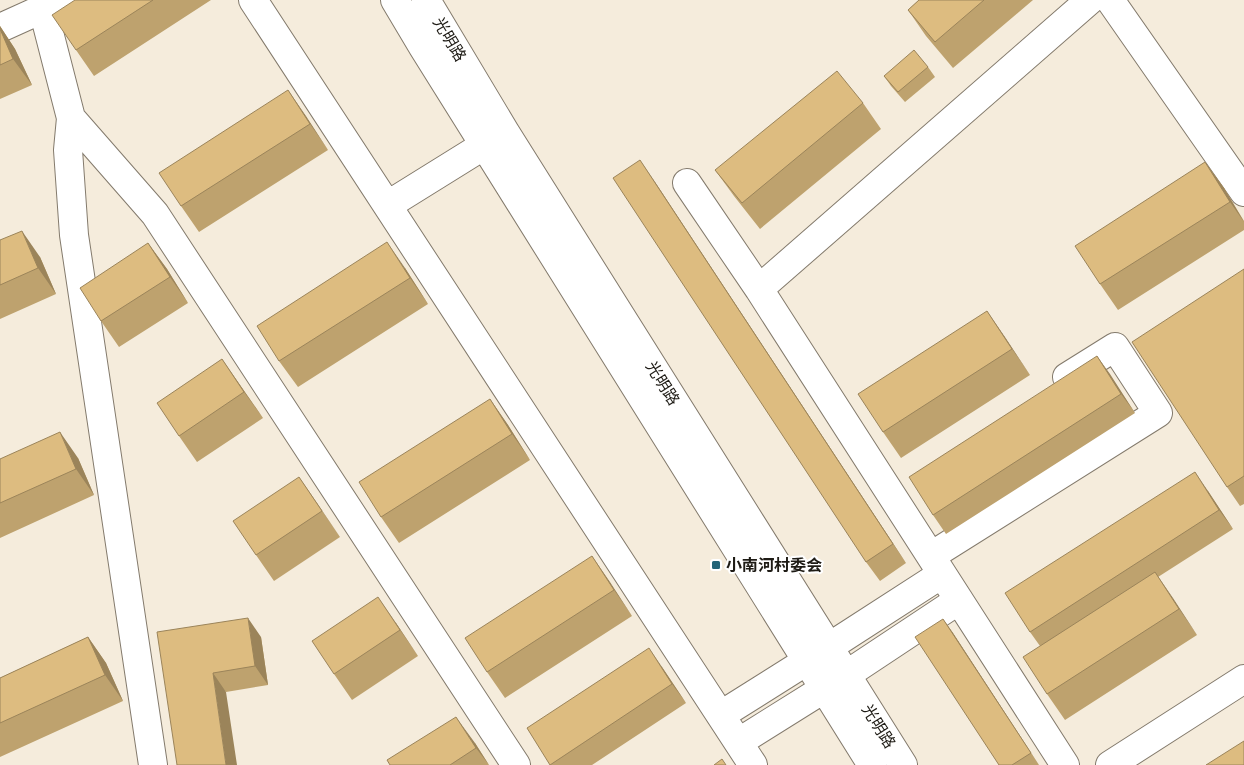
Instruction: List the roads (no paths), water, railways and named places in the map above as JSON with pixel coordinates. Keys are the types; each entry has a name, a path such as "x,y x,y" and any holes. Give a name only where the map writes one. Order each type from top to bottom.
{"street":[{"path":"253,0 753,765"},
{"name":"光明路","path":"395,0 495,138 818,654 835,682 872,765"},
{"name":"光明路","path":"426,0 495,138"},
{"path":"759,289 1090,0"},
{"path":"1110,0 1244,192"},
{"path":"0,28 53,4 71,118 68,150 74,236 153,765"},
{"path":"71,118 155,214 516,765"},
{"path":"388,205 495,138"},
{"path":"687,184 897,485 937,565 1065,765"},
{"path":"721,715 818,654 937,565 1158,413 1115,347 1048,390"},
{"path":"739,742 960,600"},
{"path":"1110,765 1244,679"},
{"name":"光明路","path":"835,682 903,765"}],"place":[{"name":"小南河村委会","path":"716,565"}]}
